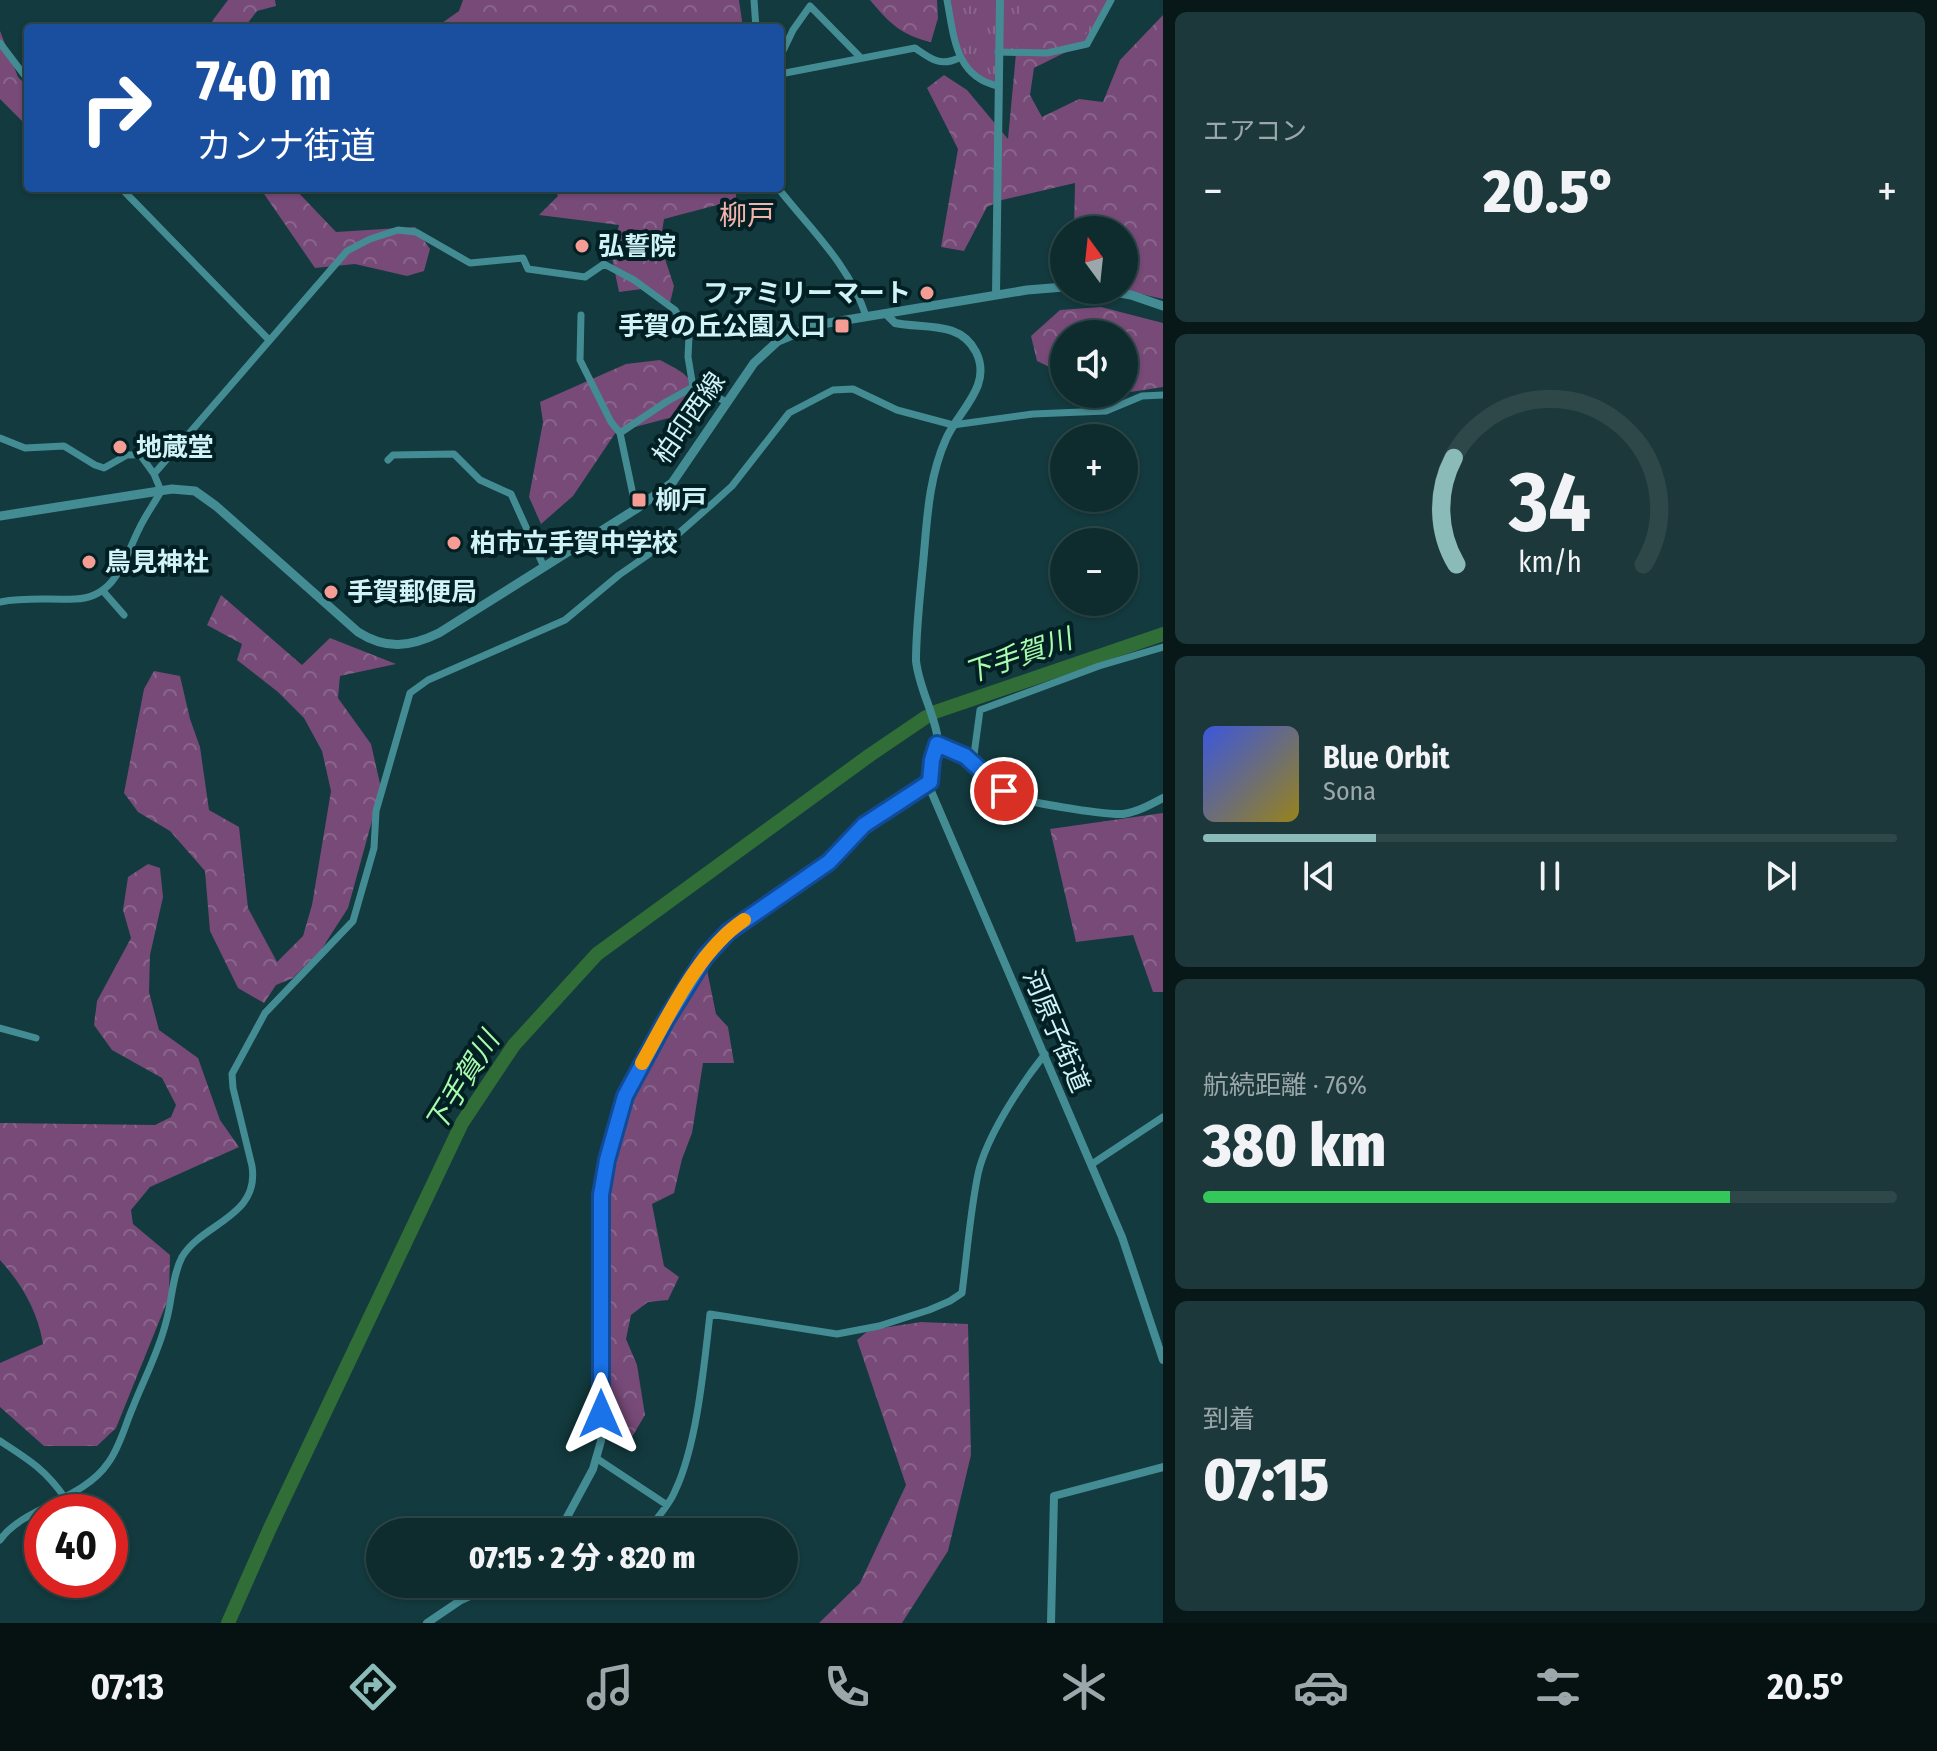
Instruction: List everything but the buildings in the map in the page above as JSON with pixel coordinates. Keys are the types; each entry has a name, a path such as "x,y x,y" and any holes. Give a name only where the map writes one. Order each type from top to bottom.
{"main road":[{"name":"柏印西線","path":"0,516 184,489 205,497 367,638 390,645 413,644 439,633 672,483 754,363 778,341 803,329 866,316 1050,289"},
{"path":"1138,297 1163,306"}],"street":[{"path":"754,0 756,24"},
{"path":"947,0 959,58 977,78 998,86"},
{"path":"996,295 1000,0"},
{"path":"998,52 1047,53 1087,44 1111,0"},
{"path":"784,49 810,6 861,58"},
{"path":"0,43 24,75"},
{"path":"784,73 915,48 936,62 959,58"},
{"path":"125,192 269,340"},
{"path":"781,192 837,258 857,292 866,316"},
{"path":"154,474 347,251 398,230 416,232 470,263 523,258 528,269 585,277 604,264 634,280 675,310 688,330 693,387"},
{"path":"566,1518 596,1458 601,1441 601,1195 620,1113 635,1075 717,942 829,862 864,825 930,782 937,744 919,680 916,638 930,493 938,459 953,425 977,389 981,364 974,347 957,333 944,328 895,323 886,314"},
{"path":"581,315 580,360 611,422 620,433 636,509"},
{"path":"620,433 693,387 726,402"},
{"path":"71,1494 96,1476 114,1451 166,1324 181,1259 237,1209 251,1190 254,1178 232,1074 265,1013 353,921 374,848 376,811 410,693 428,680 565,620 619,575 678,534 732,486 789,413 833,390 853,389 897,410 953,425 1005,417 1106,411 1142,396 1163,395"},
{"path":"0,438 25,448 64,446 104,468 127,455 170,454"},
{"path":"388,460 393,455 454,454 480,480 511,494 544,567"},
{"path":"0,602 31,597 77,599 103,591 126,560 146,514 161,491 141,456"},
{"path":"103,591 124,615"},
{"path":"973,762 980,710 1099,666 1163,647"},
{"path":"937,744 973,762 1004,791 1024,800 1124,814 1163,798"},
{"name":"河原子街道","path":"930,782 1122,1237 1163,1360"},
{"path":"0,1028 36,1038"},
{"path":"657,1518 675,1492 687,1455 703,1375 710,1314 837,1334 879,1326 929,1310 962,1293 978,1173 986,1151 1023,1081 1045,1054"},
{"path":"1092,1164 1163,1117"},
{"path":"0,1441 37,1464 62,1494"},
{"path":"596,1458 667,1505"},
{"path":"1051,1623 1054,1496 1163,1467"},
{"path":"0,1540 24,1521"},
{"path":"427,1623 465,1598"}],"green space":[{"path":"228,0 275,0 276,6 257,11 247,24 212,24"},
{"path":"463,0 739,0 742,24 441,24 459,11"},
{"path":"870,0 937,0 938,18 931,42 896,27"},
{"path":"947,0 1111,0 1087,44 999,52 998,86 988,84 959,58"},
{"path":"1021,0 1107,0 1076,47 1034,68 1030,95 1042,117 1079,99 1103,102 1120,60 1163,15 1163,299 1138,293 1138,216 1074,216 1075,183 1002,200 987,207 964,251 941,247 958,149 927,88 944,75 967,90 1008,139"},
{"path":"0,31 18,77 24,83 24,123 0,99"},
{"path":"263,192 298,192 336,232 415,227 430,249 424,271 407,276 355,264 315,268"},
{"path":"556,192 736,192 736,200 664,219 660,244 674,286 670,303 642,289 619,292 612,258 619,225 539,215 558,196"},
{"path":"1101,307 1163,323 1163,387 1138,391 1138,320 1050,320 1050,367 1037,361 1031,336 1060,310"},
{"path":"660,360 690,381 696,405 688,413 616,432 573,496 541,524 529,497 543,422 540,402 626,364"},
{"path":"221,595 302,665 330,638 396,664 340,676 338,698 371,744 381,788 348,908 321,950 293,978 276,985 264,1003 238,988 210,931 205,871 170,831 138,812 124,793 144,689 154,671 180,676 200,747 209,810 239,827 248,908 277,962 303,936 312,905 331,791 322,751 304,718 278,692 237,660 242,644 207,625"},
{"path":"1163,813 1163,992 1153,992 1133,935 1076,942 1050,829"},
{"path":"148,864 160,868 163,897 150,955 149,992 159,1030 198,1058 220,1120 239,1147 150,1187 131,1210 133,1224 170,1255 169,1297 116,1428 97,1446 44,1446 0,1407 0,1363 43,1344 28,1299 0,1260 0,1123 155,1125 171,1117 176,1105 162,1078 112,1050 94,1025 97,1001 131,938 123,910 128,877"},
{"path":"707,970 716,1014 728,1027 734,1063 703,1063 692,1133 674,1193 652,1204 664,1266 679,1277 668,1300 648,1302 631,1315 626,1339 637,1365 645,1415 632,1437 610,1432 605,1386 609,1171 631,1093 672,1018"},
{"path":"921,1322 968,1324 971,1455 948,1551 902,1623 819,1623 860,1583 906,1485 857,1340 869,1330"}],"waterway":[{"name":"下手賀川","path":"935,712 1163,634"},
{"name":"下手賀川","path":"228,1623 462,1123 514,1045 597,954 926,717"}],"slow traffic":[{"path":"642,1063 705,957 717,942 744,920"}],"place":[{"name":"弘誓院","path":"582,246"},
{"name":"ファミリーマート","path":"927,293"},
{"name":"手賀の丘公園入口","path":"842,326"},
{"name":"地蔵堂","path":"120,447"},
{"name":"柳戸","path":"639,500"},
{"name":"柏市立手賀中学校","path":"454,543"},
{"name":"鳥見神社","path":"89,562"},
{"name":"手賀郵便局","path":"331,592"}],"district":[{"name":"柳戸","path":"747,215"}],"route":[{"path":"601,1414 601,1195 607,1160 625,1096 635,1075 705,957 728,932 829,862 864,825 930,782 937,744 965,756 1004,791"}]}
